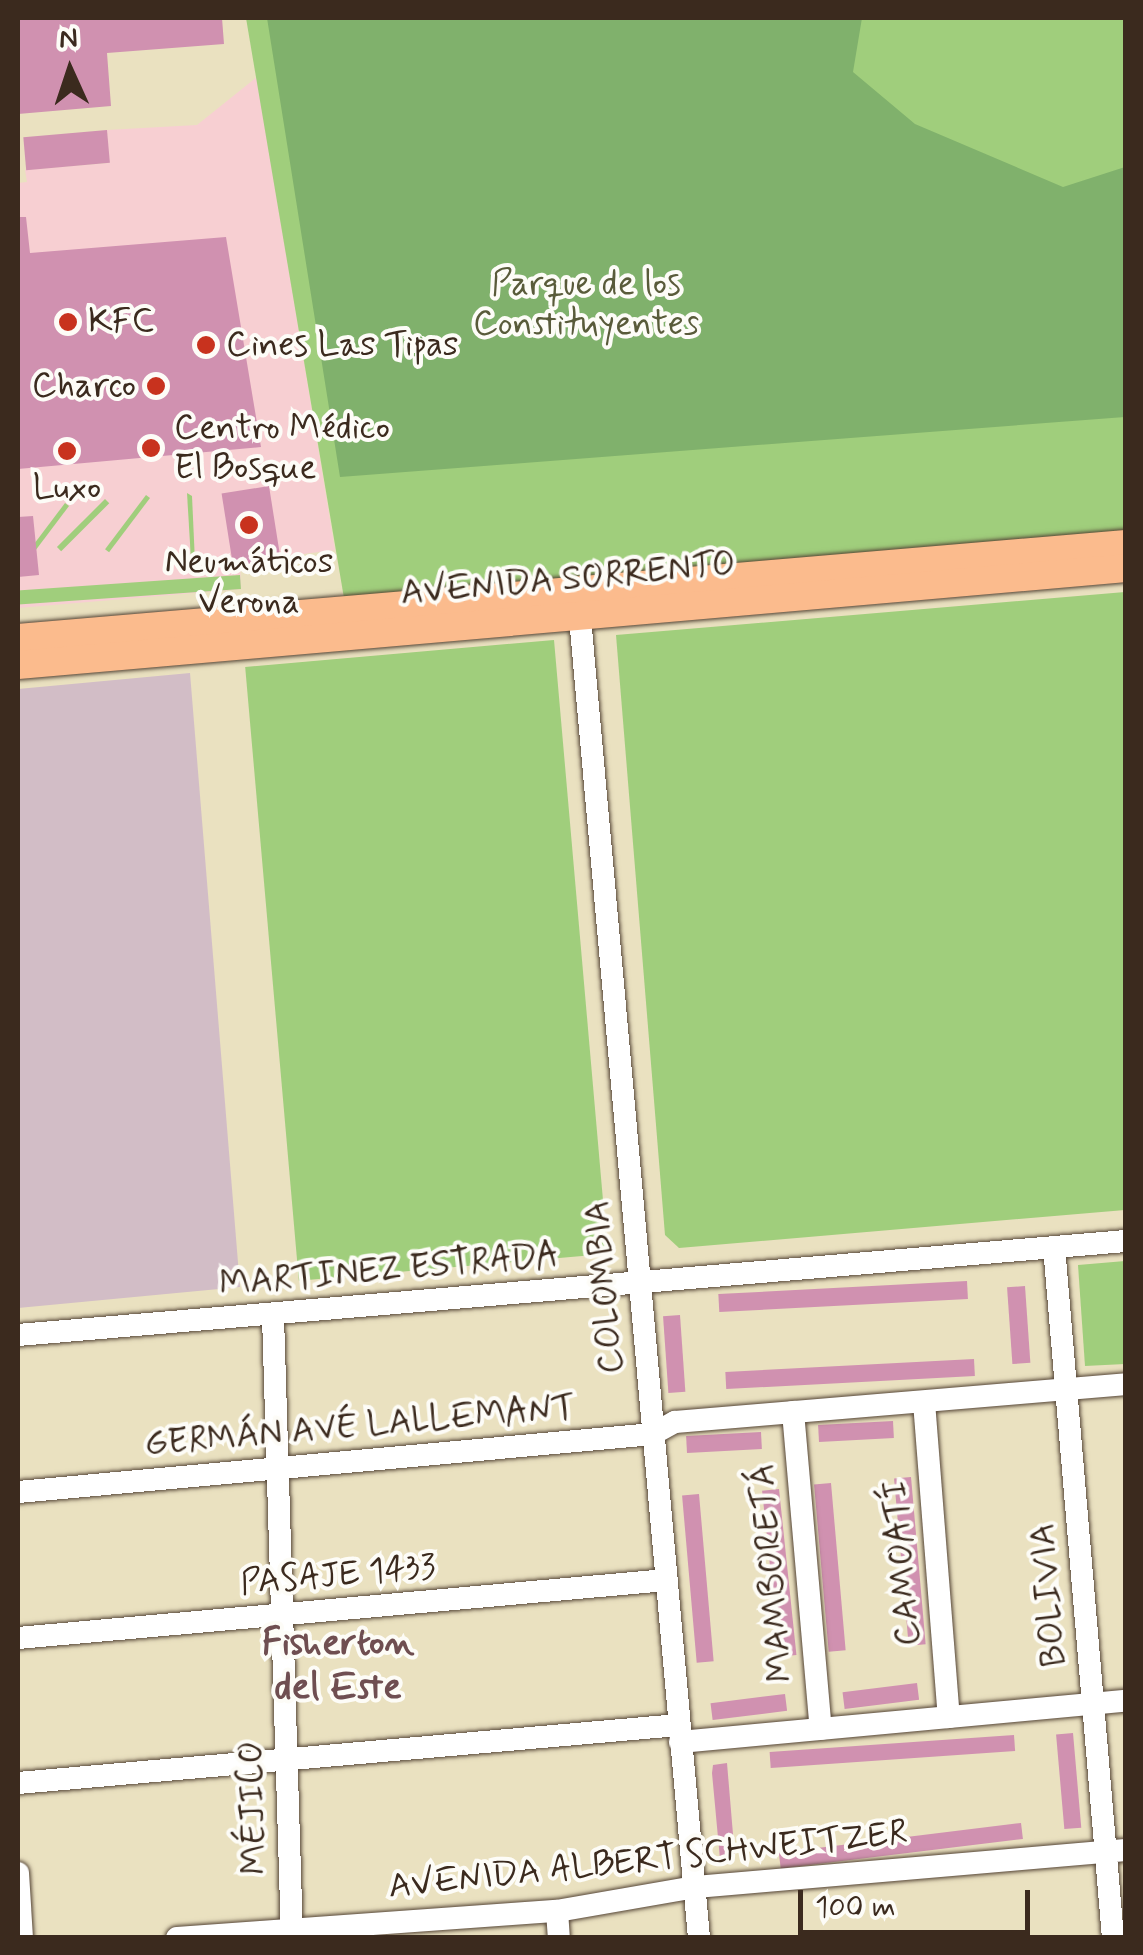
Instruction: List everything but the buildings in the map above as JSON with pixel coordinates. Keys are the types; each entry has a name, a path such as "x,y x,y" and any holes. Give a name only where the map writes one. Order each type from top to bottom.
{"main road":[{"name":"AVENIDA SORRENTO","path":"18,638 1126,544"},
{"name":"AVENIDA SORRENTO","path":"18,665 1126,568"}],"street":[{"name":"COLOMBIA","path":"582,629 698,1938"},
{"name":"MARTINEZ ESTRADA","path":"18,1335 1126,1240"},
{"name":"BOLIVIA","path":"1054,1247 1093,1704 1115,1851 1112,1938"},
{"name":"MÉJICO","path":"272,1316 292,1933"},
{"name":"GERMÁN AVÉ LALLEMANT","path":"18,1492 653,1434 675,1422 1126,1384"},
{"name":"CAMOATÍ","path":"924,1402 949,1718"},
{"name":"MAMBORETÁ","path":"793,1412 821,1729"},
{"name":"PASAJE 1433","path":"18,1638 666,1580"},
{"path":"18,1783 286,1759 821,1729 1126,1701"},
{"name":"AVENIDA ALBERT SCHWEITZER","path":"178,1938 292,1933 557,1910 695,1888 1115,1851"},
{"path":"18,1873 22,1938"},
{"path":"557,1910 559,1938"}],"shaded area":[{"path":"257,77 335,550 240,562 241,589 18,608 18,183 27,182 25,170 109,163 107,130 197,125"},
{"path":"190,673 240,1287 18,1308 18,689"}],"green space":[{"name":"Parque de los Constituyentes","path":"246,18 1125,18 1125,544 346,610"},
{"name":"Parque de los Constituyentes","path":"267,18 862,18 853,72 915,124 1063,187 1125,167 1125,417 340,477"},
{"path":"187,493 192,496 195,562 191,560"},
{"path":"146,495 150,498 109,552 105,549"},
{"path":"105,499 109,503 61,551 57,547"},
{"path":"65,503 69,506 28,560 24,557"},
{"path":"240,575 241,589 19,605 18,591"},
{"path":"1125,592 1125,1210 679,1248 665,1235 616,635"},
{"path":"554,640 608,1254 299,1281 245,667"},
{"path":"1125,1261 1125,1364 1085,1366 1078,1265"}],"place":[{"name":"KFC","path":"68,322"},
{"name":"Cines Las Tipas","path":"206,345"},
{"name":"Charco","path":"156,386"},
{"name":"Centro Médico El Bosque","path":"151,448"},
{"name":"Luxo","path":"67,451"},
{"name":"Neumáticos Verona","path":"249,525"}],"district":[{"name":"Fisherton del Este","path":"338,1666"}]}
